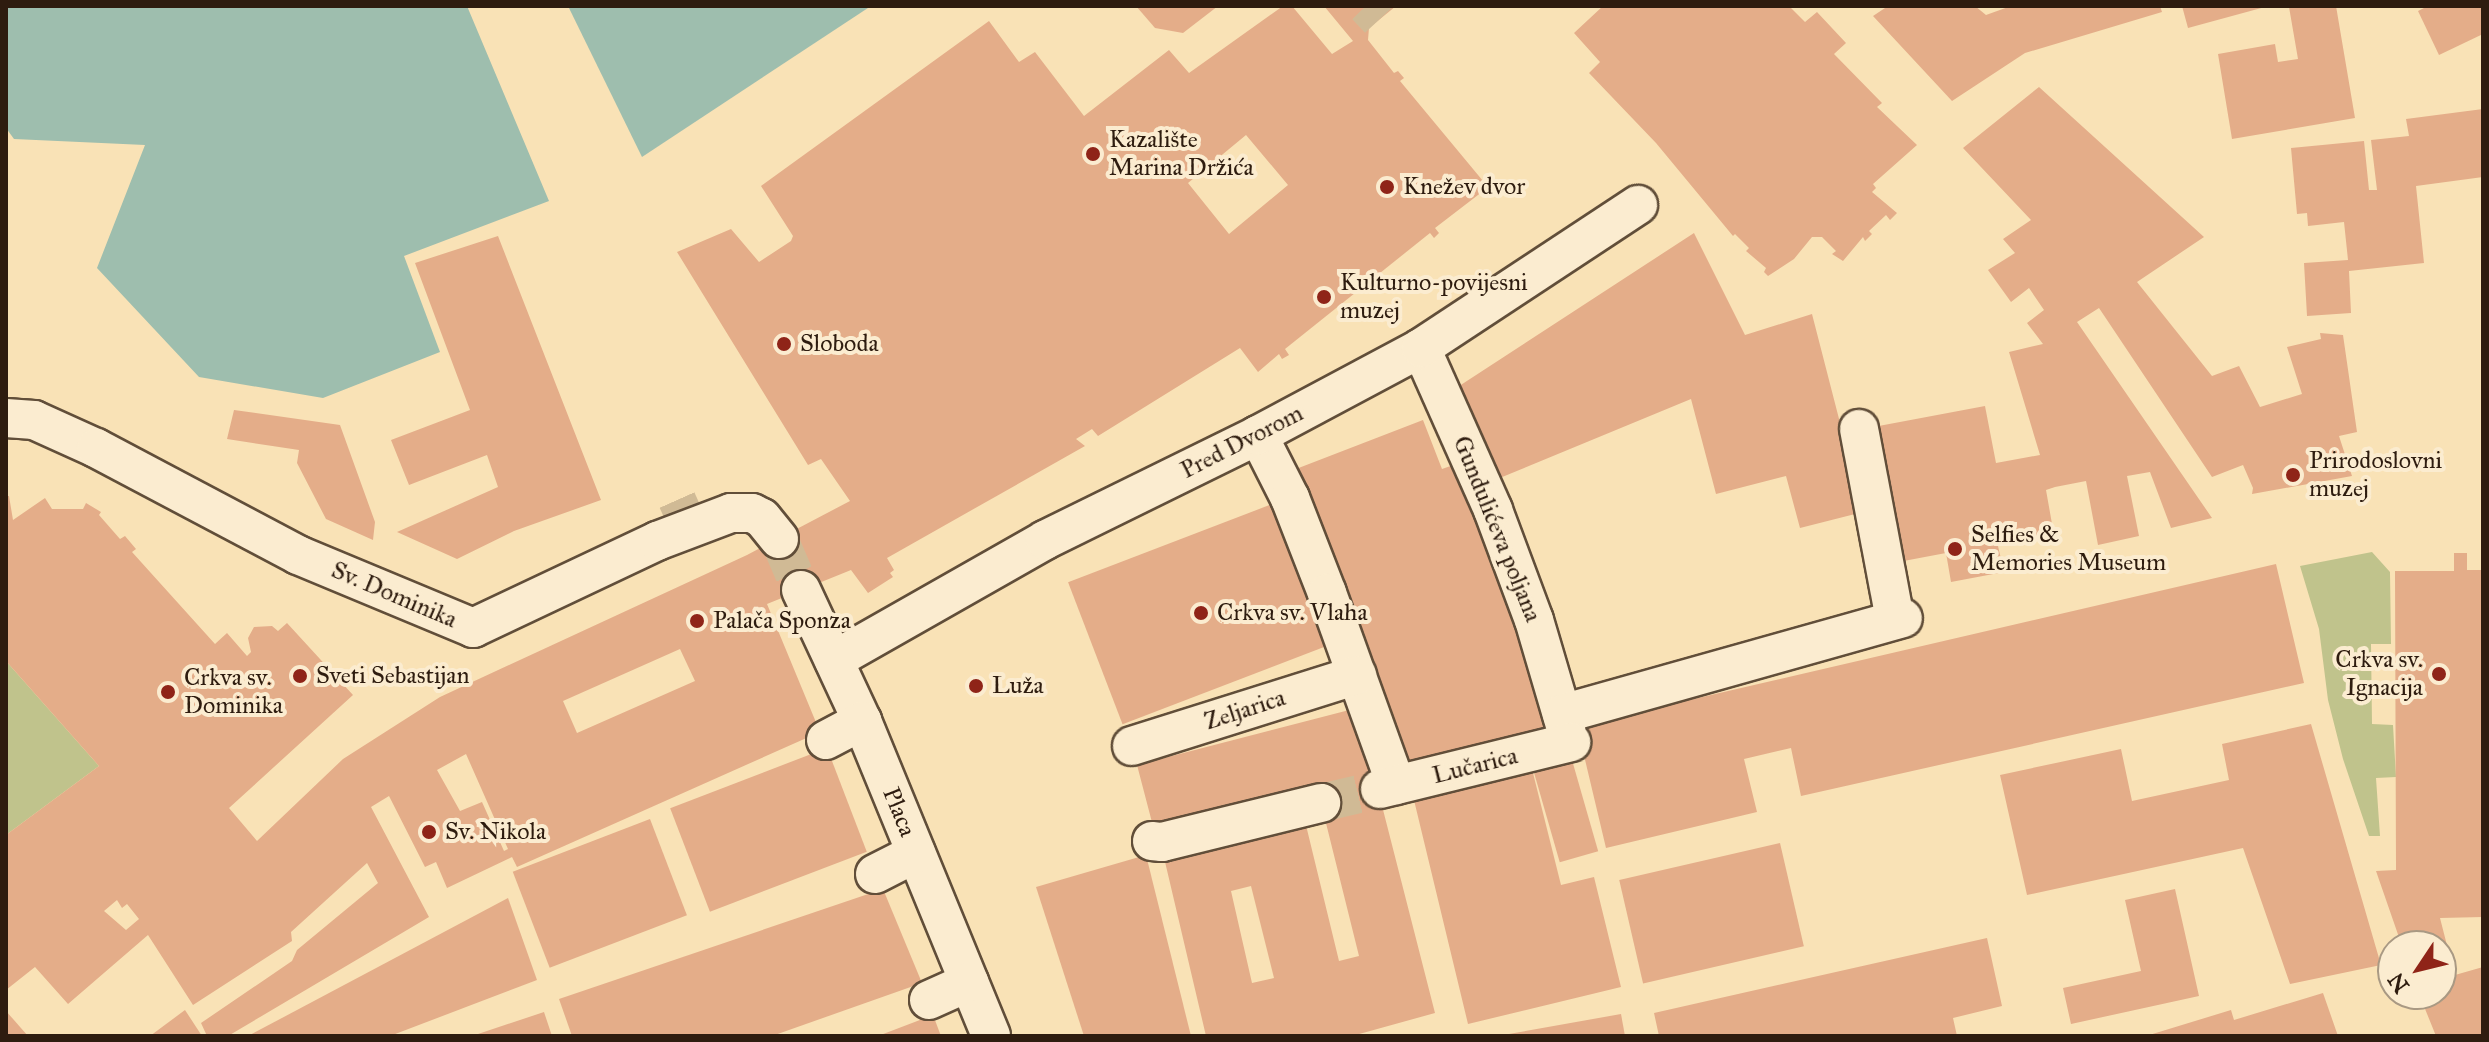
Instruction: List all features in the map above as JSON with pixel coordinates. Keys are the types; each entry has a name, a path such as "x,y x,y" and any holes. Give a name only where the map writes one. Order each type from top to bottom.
{"street":[{"name":"Pred Dvorom","path":"834,660 1045,540 1258,435 1421,348 1638,205"},
{"name":"Gundulićeva poljana","path":"1421,348 1493,510 1534,620 1566,728"},
{"name":"Sv. Dominika","path":"6,418 34,420 96,448 298,555 473,628 686,522 740,511 762,518 779,539"},
{"path":"1566,728 1899,619 1859,429"},
{"path":"1258,435 1290,498 1357,675"},
{"name":"Placa","path":"801,590 862,721 991,1036"},
{"name":"Lučarica","path":"1357,675 1388,787 1566,728"},
{"name":"Zeljarica","path":"1132,746 1357,675"},
{"path":"826,740 862,721"},
{"path":"1152,841 1162,842 1321,803"},
{"path":"875,874 916,853"},
{"path":"929,1000 969,982"}],"green space":[{"path":"2372,552 2390,572 2391,644 2371,644 2372,724 2393,725 2396,777 2376,778 2380,836 2369,836 2343,759 2328,700 2319,629 2300,566"},
{"path":"6,661 99,766 6,835"}],"shaded area":[{"path":"6,6 467,6 549,201 404,256 440,352 323,398 199,377 97,268 145,145 14,139 6,128"},
{"path":"568,6 871,6 642,157"}],"building":[{"path":"1136,6 1218,6 1183,33 1155,28"},
{"path":"1283,6 1292,6 1332,54 1353,41 1324,6 1396,6 1369,28 1368,40 1394,73 1398,71 1404,78 1400,81 1483,181 1485,179 1491,185 1435,228 1439,233 1434,238 1430,233 1285,349 1289,355 1282,359 1279,354 1258,372 1240,348 1098,436 1092,429 1076,439 1085,446 887,558 894,570 890,573 893,577 868,593 851,570 767,604 820,732 517,867 512,857 447,888 436,862 425,867 389,796 371,807 429,917 228,1036 207,1036 201,1023 292,961 297,950 378,883 367,863 291,932 292,941 193,1005 148,935 68,1004 35,967 6,990 6,835 99,766 6,661 6,496 9,496 13,520 45,498 52,509 83,509 86,503 101,512 99,515 120,539 125,536 136,549 132,552 215,644 227,633 247,656 251,652 248,638 254,627 272,626 278,631 287,623 353,695 229,808 257,841 343,759 440,697 747,555 850,501 821,459 808,465 677,252 731,229 759,262 791,241 793,236 761,186 989,21 1019,62 1035,52 1084,116 1169,50 1189,73","holes":["1246,135 1288,185 1229,234 1188,183","680,649 695,681 577,733 563,701","466,754 508,849 504,851 482,802 460,811 437,770","117,900 122,908 127,904 139,919 126,930 104,911"]},
{"path":"1603,6 1789,6 1805,22 1817,12 1846,43 1834,54 1882,103 1877,107 1917,145 1873,184 1876,188 1872,192 1897,213 1890,220 1886,215 1869,231 1872,234 1865,241 1863,237 1843,261 1832,254 1836,251 1822,237 1812,237 1794,259 1768,276 1764,272 1766,268 1746,251 1749,248 1735,234 1733,236 1656,143 1589,73 1600,62 1574,33"},
{"path":"1888,6 1975,6 1986,15 2011,6 2160,6 2162,12 2025,53 1952,101 1873,16"},
{"path":"2182,6 2265,6 2265,7 2188,28"},
{"path":"2336,6 2355,118 2232,139 2218,54 2275,44 2278,62 2298,59 2289,7"},
{"path":"2428,6 2483,6 2483,34 2439,55 2418,11"},
{"path":"2039,87 2204,237 2137,282 2212,376 2239,366 2260,407 2302,394 2287,347 2321,339 2320,333 2343,335 2357,432 2339,436 2352,476 2252,494 2253,488 2243,465 2212,477 2099,308 2077,322 2212,518 2171,528 2150,472 2127,476 2139,536 2098,545 2086,481 2055,487 2046,490 2054,535 1998,546 2004,572 1951,582 1946,553 1893,563 1868,428 1985,406 1996,463 2040,455 2009,352 2043,344 2027,323 2044,310 2029,288 2011,302 1988,270 2015,253 2003,239 2031,220 1963,148"},
{"path":"2483,109 2483,177 2416,186 2424,263 2349,271 2351,313 2307,316 2304,263 2348,260 2344,222 2308,226 2307,213 2297,214 2291,148 2364,141 2369,190 2377,190 2371,140 2409,136 2406,119"},
{"path":"1694,233 1745,335 1812,314 1863,512 1800,528 1786,476 1716,494 1691,399 1490,482 1450,392"},
{"path":"498,236 601,500 514,531 457,559 397,532 498,487 487,455 409,485 391,440 470,410 415,263"},
{"path":"234,410 340,425 375,522 373,540 326,519 297,463 299,450 227,439"},
{"path":"1423,420 1442,469 1462,462 1553,725 1401,775 1296,469"},
{"name":"Crkva sv. Vlaha","path":"1280,501 1334,643 1123,724 1068,582"},
{"name":"Crkva sv. Ignacija","path":"2454,553 2467,553 2467,570 2483,570 2483,917 2440,918 2443,930 2396,930 2376,871 2396,870 2395,571 2454,571"},
{"path":"2276,564 2304,683 1801,796 1791,748 1744,759 1757,812 1606,848 1577,726"},
{"path":"1357,708 1435,1013 1352,1036 1206,1036 1162,849 1304,817 1339,961 1359,956 1321,803 1154,830 1137,765","holes":["1251,886 1274,978 1252,983 1231,891"]},
{"path":"2311,724 2377,951 2377,966 2290,984 2243,848 2027,895 2000,775 2121,749 2132,801 2229,780 2222,744"},
{"path":"827,748 867,852 710,912 670,808"},
{"path":"1572,760 1598,851 1560,862 1534,771"},
{"path":"1531,765 1561,885 1594,877 1621,987 1468,1024 1413,796"},
{"path":"650,819 687,915 550,968 513,872"},
{"path":"1780,843 1804,946 1643,983 1619,880"},
{"path":"1146,855 1191,1036 1084,1036 1036,887"},
{"path":"883,889 922,983 772,1036 572,1036 559,999"},
{"path":"2175,889 2199,996 2071,1024 2063,988 2141,971 2125,900"},
{"path":"508,898 537,980 390,1036 248,1036"},
{"path":"1987,938 2002,1006 1953,1018 1957,1036 1659,1036 1654,1013"},
{"path":"2483,967 2483,1036 2436,1036 2425,1010 2457,1010 2457,974"},
{"path":"2323,993 2338,1036 2146,1036 2231,1010 2234,1020"},
{"path":"185,1010 202,1036 150,1036"},
{"path":"6,1011 28,1036 6,1036"},
{"path":"544,1012 552,1036 475,1036 475,1035"},
{"path":"1621,1014 1625,1036 1509,1036 1509,1034"},
{"path":"933,1015 941,1036 878,1036"}],"tunnel":[{"path":"1366,6 1379,20"},
{"path":"677,500 684,516"},
{"path":"779,539 801,590"},
{"path":"1321,803 1380,789"}],"place":[{"name":"Kazalište Marina Držića","path":"1093,154"},
{"name":"Knežev dvor","path":"1387,187"},
{"name":"Kulturno-povijesni muzej","path":"1324,297"},
{"name":"Sloboda","path":"784,344"},
{"name":"Prirodoslovni muzej","path":"2293,475"},
{"name":"Selfies & Memories Museum","path":"1955,549"},
{"name":"Crkva sv. Vlaha","path":"1201,613"},
{"name":"Palača Sponza","path":"697,621"},
{"name":"Crkva sv. Ignacija","path":"2439,674"},
{"name":"Sveti Sebastijan","path":"300,676"},
{"name":"Luža","path":"976,686"},
{"name":"Crkva sv. Dominika","path":"168,692"},
{"name":"Sv. Nikola","path":"429,832"}]}
